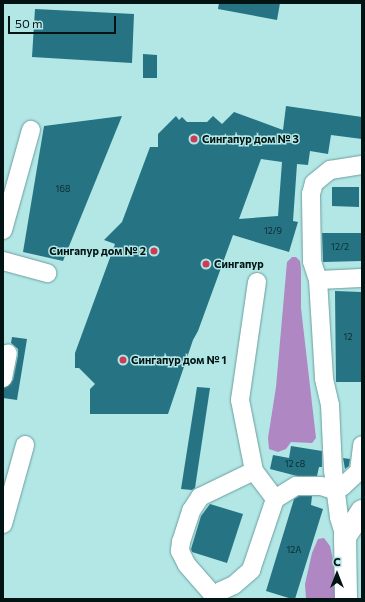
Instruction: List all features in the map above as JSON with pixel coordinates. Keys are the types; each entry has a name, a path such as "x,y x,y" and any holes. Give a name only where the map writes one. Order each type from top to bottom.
{"main road":[{"path":"346,599 345,537 362,512"}],"lane":[{"path":"3,230 30,130"},
{"path":"345,537 336,491 330,406 324,378 318,280 312,261 312,188 330,170 362,165"},
{"path":"3,261 47,273"},
{"path":"318,280 362,278"},
{"path":"257,282 240,400 254,471 275,499"},
{"path":"3,378 8,353"},
{"path":"3,524 25,445"},
{"path":"336,491 358,473 362,445"},
{"path":"334,448 362,449"},
{"path":"254,471 200,497 191,512 181,542 180,550 187,565 215,598 251,570 275,499 296,486 321,486 336,491"}],"shaded area":[{"path":"292,257 296,257 300,261 301,308 316,438 312,443 291,442 286,449 278,452 269,449 268,438 276,387 287,262"},
{"path":"324,538 330,546 339,587 337,599 306,599 305,584 312,553 318,539"}],"building":[{"path":"219,3 280,3 277,20 218,9"},
{"path":"35,9 134,14 132,63 32,57"},
{"path":"143,54 157,55 157,78 143,78"},
{"path":"286,106 362,117 362,139 331,135 328,154 310,151 308,165 297,164 293,221 298,222 289,252 233,235 198,331 193,340 168,414 90,414 90,389 95,384 79,368 75,368 75,353 115,244 104,240 122,222 150,147 158,147 158,134 176,116 179,120 182,117 187,122 207,122 213,116 222,124 234,112 283,130","holes":["261,159 282,162 278,216 239,219"]},
{"path":"122,116 63,261 23,252 44,126"},
{"path":"332,187 359,187 359,207 332,206"},
{"path":"322,233 362,233 362,261 323,262"},
{"path":"335,291 362,292 362,382 336,382"},
{"path":"12,337 27,339 17,400 3,398 4,388 13,380 18,355 18,349 11,343"},
{"path":"197,387 210,388 195,488 192,490 181,489"},
{"path":"291,446 322,451 322,467 319,467 317,476 297,476 270,469 273,455 289,458"},
{"path":"343,458 350,459 349,466 345,469"},
{"path":"299,496 312,496 311,505 323,509 295,599 292,599 266,591 294,499"},
{"path":"210,504 243,514 227,563 192,552 191,549 201,516"}],"place":[{"name":"Сингапур дом № 3","path":"194,139"},
{"name":"Сингапур дом № 2","path":"154,251"},
{"name":"Сингапур","path":"206,264"},
{"name":"Сингапур дом № 1","path":"123,360"}]}
